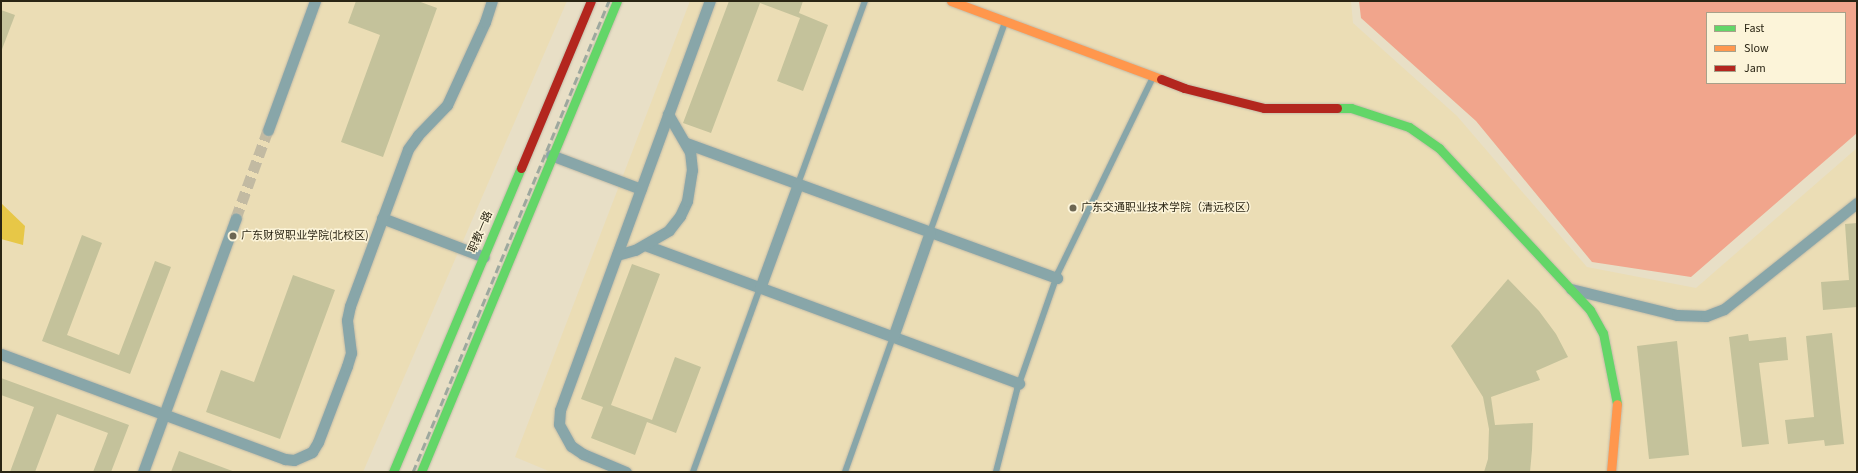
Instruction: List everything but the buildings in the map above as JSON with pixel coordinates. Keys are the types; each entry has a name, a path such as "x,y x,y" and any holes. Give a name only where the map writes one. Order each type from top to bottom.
{"main road":[{"name":"职教一路","path":"393,472 591,1"},
{"path":"421,472 551,155 617,1"},
{"path":"951,1 1153,76 1212,96 1264,108 1351,108 1409,127 1439,148 1590,310 1603,333 1611,366 1617,402 1615,449 1611,472"}],"street":[{"path":"268,130 315,1"},
{"path":"1,354 285,459 294,460 312,452 318,442 351,353 347,320 350,306 408,149 418,135 447,105 485,22 492,1"},
{"path":"626,472 583,454 571,446 559,424 560,410 710,1"},
{"path":"617,255 644,245 669,230 680,216 687,201 692,170 686,143 668,114"},
{"path":"686,143 1057,278"},
{"path":"551,155 641,189"},
{"path":"760,288 798,184"},
{"path":"1571,289 1677,315 1706,316 1724,309 1857,203"},
{"path":"143,472 236,218"},
{"path":"382,218 484,257"},
{"path":"893,337 930,232"},
{"path":"644,245 1019,384"}],"lane":[{"path":"798,184 865,1"},
{"path":"930,232 1006,21"},
{"path":"996,472 1019,384 1057,278 1153,76"},
{"path":"693,472 760,288"},
{"path":"844,472 893,337"}],"shaded area":[{"name":"广东财贸职业学院(北校区)","path":"1,1 567,1 363,472 1,472"},
{"name":"广东交通职业技术学院（清远校区）","path":"690,1 1351,1 1353,23 1457,116 1587,267 1696,288 1857,148 1857,472 551,472 515,457"},
{"path":"1359,1 1857,1 1857,133 1691,277 1592,262 1476,121 1361,18"},
{"path":"1,203 25,226 23,245 1,239"}],"tunnel":[{"path":"236,218 268,130"}],"railway":[{"path":"413,472 609,1"}],"traffic: fast":[{"path":"421,472 617,1"},
{"path":"1337,108 1351,108 1409,127 1439,148 1590,310 1603,333 1617,404"},
{"path":"393,472 521,168"}],"traffic: slow":[{"path":"951,1 1161,79"},
{"path":"1611,472 1617,404"}],"traffic: jam":[{"path":"521,168 591,1"},
{"path":"1161,79 1184,88 1264,108 1337,108"}],"place":[{"name":"广东交通职业技术学院（清远校区）","path":"1073,208"},
{"name":"广东财贸职业学院(北校区)","path":"233,236"}]}
